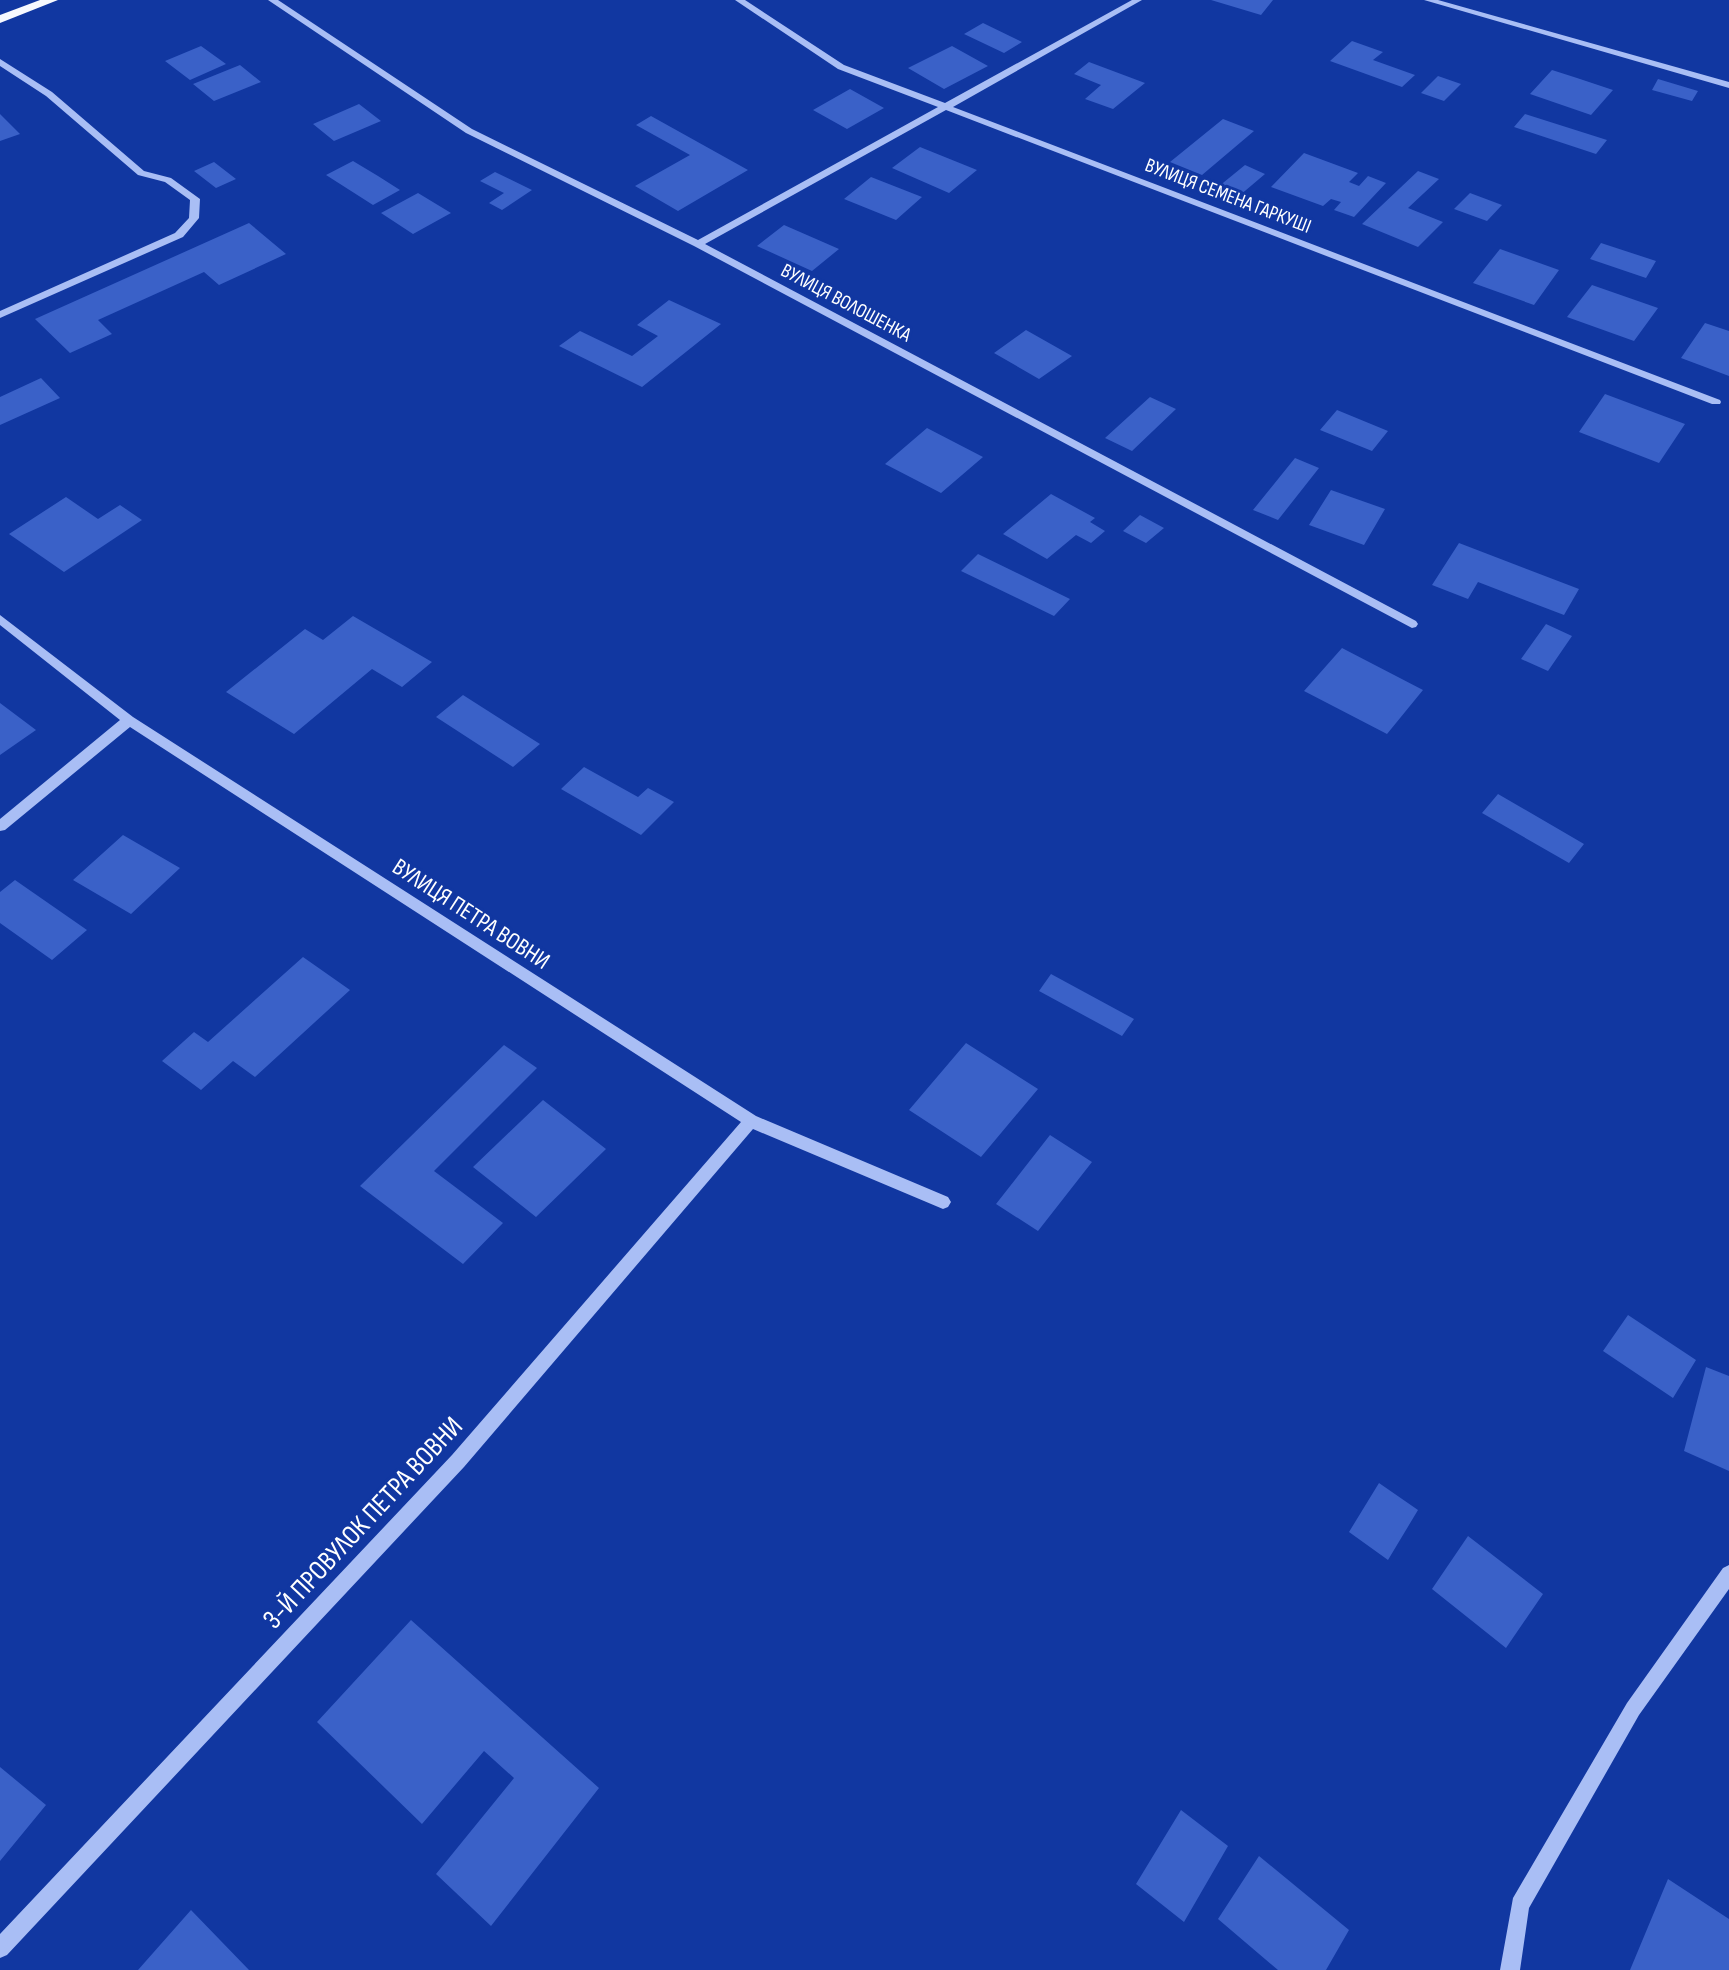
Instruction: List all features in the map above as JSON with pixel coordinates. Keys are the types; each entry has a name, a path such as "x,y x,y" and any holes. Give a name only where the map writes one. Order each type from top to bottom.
{"main road":[{"path":"0,19 52,0"}],"street":[{"name":"ВУЛИЦЯ ВОЛОШЕНКА","path":"272,0 469,131 698,244 1412,624"},
{"name":"ВУЛИЦЯ СЕМЕНА ГАРКУШІ","path":"739,0 841,67 1716,402"},
{"path":"698,244 1138,0"},
{"path":"1428,0 1729,85"},
{"path":"0,62 49,94 141,173 168,180 195,199 194,218 179,235 0,315"},
{"name":"ВУЛИЦЯ ПЕТРА ВОВНИ","path":"0,619 129,720 751,1121 943,1202"},
{"path":"0,826 129,720"},
{"name":"3-Й ПРОВУЛОК ПЕТРА ВОВНИ","path":"0,1948 458,1461 751,1121"},
{"path":"1510,1970 1520,1905 1633,1709 1729,1574"}],"building":[{"path":"1211,0 1273,0 1261,15"},
{"path":"983,23 1022,42 1004,53 964,34"},
{"path":"1352,41 1383,52 1373,60 1415,75 1402,87 1330,61"},
{"path":"201,46 226,64 190,80 165,61"},
{"path":"952,46 988,66 944,89 908,68"},
{"path":"1089,62 1145,83 1113,109 1085,99 1101,85 1074,74"},
{"path":"240,65 261,82 214,101 193,84"},
{"path":"1552,70 1613,90 1591,115 1530,94"},
{"path":"1438,76 1461,84 1444,101 1421,93"},
{"path":"1658,79 1698,91 1692,101 1652,90"},
{"path":"850,89 884,108 847,129 813,110"},
{"path":"359,104 381,121 334,141 313,124"},
{"path":"0,114 20,134 0,141"},
{"path":"1525,114 1607,140 1596,154 1514,127"},
{"path":"651,116 748,170 678,211 635,186 690,155 636,125"},
{"path":"1223,119 1254,131 1202,175 1170,162"},
{"path":"920,147 977,170 949,193 892,168"},
{"path":"1304,153 1358,173 1349,182 1359,186 1368,176 1386,183 1354,217 1334,210 1341,202 1331,199 1323,206 1271,187"},
{"path":"353,161 400,190 373,205 326,175"},
{"path":"214,162 236,179 216,188 194,171"},
{"path":"1245,165 1265,174 1239,196 1218,187"},
{"path":"1418,171 1439,179 1408,208 1443,222 1418,247 1362,224"},
{"path":"495,172 532,190 502,210 489,203 504,193 480,181"},
{"path":"871,177 922,197 896,220 844,199"},
{"path":"418,193 451,213 413,234 381,213"},
{"path":"1470,193 1502,205 1487,221 1454,209"},
{"path":"249,223 286,254 219,285 204,272 98,320 112,334 70,353 35,319"},
{"path":"784,225 839,249 812,271 757,246"},
{"path":"1601,243 1656,261 1646,278 1590,259"},
{"path":"1500,249 1559,270 1534,305 1473,283"},
{"path":"1592,285 1658,308 1634,341 1567,317"},
{"path":"669,300 721,324 642,387 559,346 580,331 632,356 658,336 637,325"},
{"path":"1705,323 1729,331 1729,376 1681,358"},
{"path":"1026,330 1072,356 1039,379 994,353"},
{"path":"41,378 60,398 0,425 0,397"},
{"path":"1605,394 1685,424 1659,463 1579,432"},
{"path":"1150,397 1176,409 1132,451 1105,438"},
{"path":"1337,410 1388,431 1372,451 1320,430"},
{"path":"927,428 983,457 941,493 885,464"},
{"path":"1295,458 1319,468 1278,520 1253,510"},
{"path":"1331,490 1385,509 1364,545 1309,525"},
{"path":"1051,494 1095,518 1090,522 1105,531 1091,543 1076,535 1047,559 1003,534"},
{"path":"66,497 98,519 120,505 142,520 64,572 9,534"},
{"path":"1140,515 1164,528 1146,543 1123,531"},
{"path":"1459,543 1579,589 1564,615 1478,582 1468,599 1432,585"},
{"path":"978,554 1070,599 1054,616 961,571"},
{"path":"353,616 432,662 402,687 372,669 294,734 226,692 305,629 323,640"},
{"path":"1546,624 1572,636 1548,671 1521,659"},
{"path":"1342,648 1423,690 1387,734 1304,691"},
{"path":"463,695 540,744 513,767 436,717"},
{"path":"0,703 36,730 0,755"},
{"path":"584,767 638,797 648,788 674,802 641,835 561,789"},
{"path":"1498,794 1584,844 1569,863 1482,813"},
{"path":"123,835 180,868 131,914 73,880"},
{"path":"15,880 87,930 52,960 0,923 0,892"},
{"path":"303,957 350,990 255,1077 233,1061 201,1090 162,1061 194,1032 208,1042"},
{"path":"1051,974 1134,1019 1122,1036 1039,991"},
{"path":"966,1043 1038,1089 981,1157 909,1110"},
{"path":"504,1045 537,1068 434,1171 503,1223 463,1264 360,1186"},
{"path":"543,1100 606,1149 536,1217 473,1167"},
{"path":"1050,1135 1092,1162 1038,1231 996,1204"},
{"path":"1628,1315 1696,1360 1673,1398 1603,1351"},
{"path":"1706,1367 1729,1376 1729,1471 1684,1451"},
{"path":"1379,1483 1418,1510 1388,1560 1349,1532"},
{"path":"1468,1536 1543,1594 1506,1648 1432,1589"},
{"path":"411,1620 599,1788 491,1926 436,1874 514,1778 484,1751 422,1824 317,1722"},
{"path":"0,1767 46,1805 0,1861"},
{"path":"1181,1810 1228,1846 1184,1922 1136,1884"},
{"path":"1259,1856 1349,1930 1326,1970 1278,1970 1218,1919"},
{"path":"1668,1879 1729,1919 1729,1970 1630,1970"},
{"path":"191,1910 249,1970 138,1970"}]}
